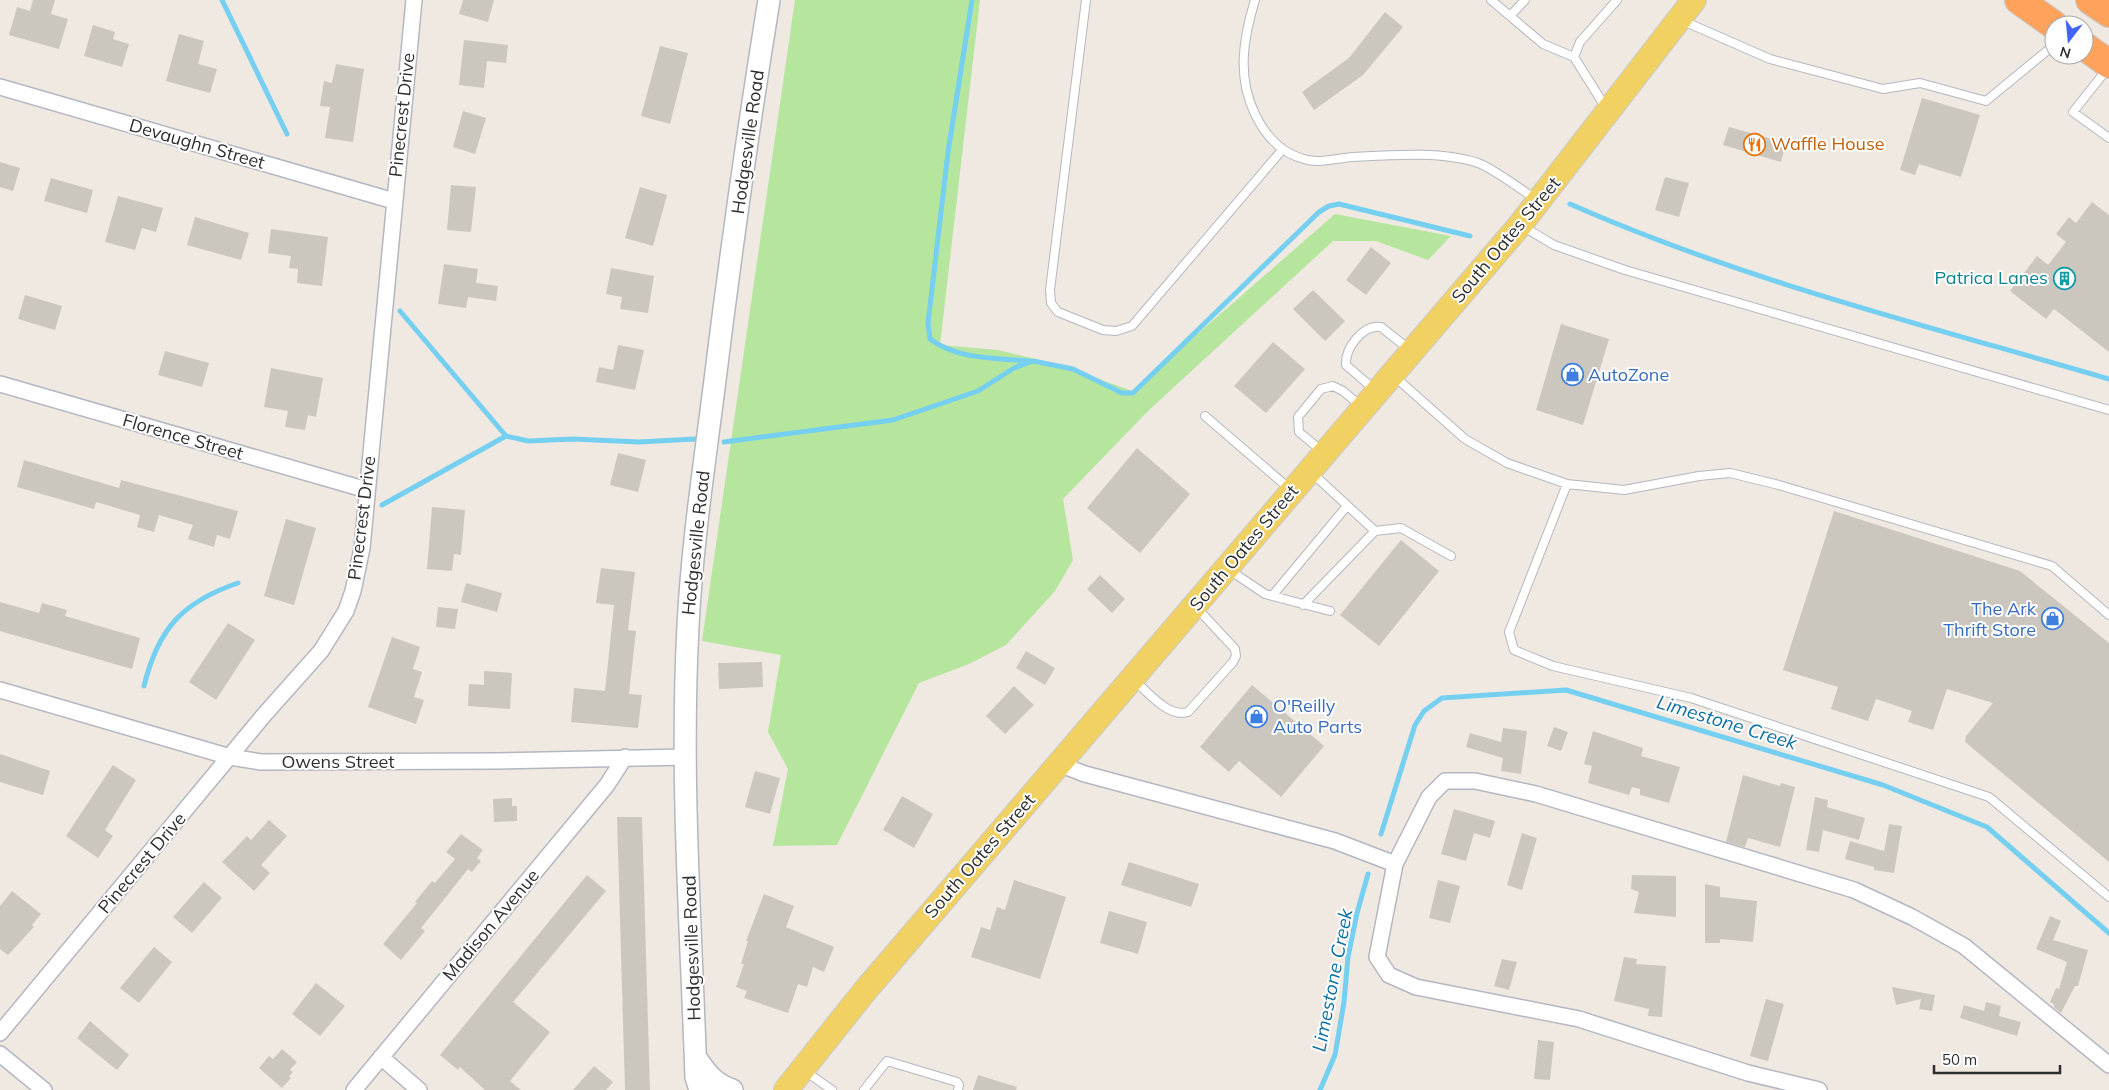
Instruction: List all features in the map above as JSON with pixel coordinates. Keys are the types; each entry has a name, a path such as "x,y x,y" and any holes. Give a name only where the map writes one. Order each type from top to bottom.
{"highway":[{"path":"2019,0 2044,18"},
{"path":"2090,0 2109,13"},
{"path":"2094,54 2109,65"}],"main road":[{"name":"South Oates Street","path":"786,1090 864,992 1520,225 1694,0"}],"street":[{"name":"Pinecrest Drive","path":"0,1033 321,651 346,611 353,591 362,548 414,0"},
{"name":"Hodgesville Road","path":"697,1079 686,756 688,625 695,542 722,322 769,0"},
{"name":"Devaughn Street","path":"0,87 394,201"},
{"name":"Florence Street","path":"0,384 367,490"},
{"name":"Owens Street","path":"0,690 230,757 261,762 300,763 686,756"},
{"name":"Madison Avenue","path":"354,1090 607,785 625,758"},
{"path":"1059,764 1085,774 1335,841 1395,864"},
{"path":"1819,1090 1748,1073 1579,1019 1416,987 1389,975 1377,957 1395,864 1429,797 1445,781 1475,781 1536,794 1854,890 1912,917 1964,946 2109,1065"},
{"path":"0,1054 44,1090"},
{"path":"381,1058 419,1090"},
{"path":"697,1079 707,1074 720,1086 732,1090"}],"lane":[{"path":"1086,0 1050,290 1051,303 1058,312 1102,330 1116,331 1132,326 1282,150"},
{"path":"1255,0 1245,33 1243,68 1246,96 1262,129 1282,150 1304,159 1322,161 1398,156 1446,157 1479,163 1539,202"},
{"path":"1491,0 1543,44 1574,57 1608,112"},
{"path":"1510,16 1525,0"},
{"path":"1574,57 1580,42 1617,0"},
{"path":"1679,19 1770,59 1883,90 1920,83 1986,101 2044,53"},
{"path":"2109,65 2073,112 2109,138"},
{"path":"1520,225 1554,245 1625,270 2109,410"},
{"path":"1370,400 1346,365 1345,356 1348,349 1366,331 1376,326 1382,326 1412,352"},
{"path":"1392,374 1465,439 1507,463 1568,484 1624,490 1699,476 1730,473 1779,485 2052,566 2109,615"},
{"path":"1370,400 1333,386 1321,389 1298,418 1297,426 1317,462 1347,506 1375,531"},
{"path":"1205,416 1292,492"},
{"path":"1568,484 1509,632 1514,650 1553,666 1691,698 1988,797 2109,897"},
{"path":"1272,596 1347,506"},
{"path":"1303,605 1375,531 1401,528 1451,556"},
{"path":"1227,568 1272,596 1330,611"},
{"path":"1132,678 1167,708 1182,714 1188,712 1233,662 1236,656 1235,649 1195,606"},
{"path":"864,1090 887,1061 956,1082 959,1085 958,1090"},
{"path":"802,1070 832,1090"}],"green space":[{"path":"795,0 980,0 940,345 998,350 1060,365 1132,391 1335,214 1451,236 1428,260 1376,241 1333,241 1148,411 1063,499 1073,560 1055,591 1006,645 969,664 919,683 837,845 773,846 788,769 768,732 781,655 702,641"}],"building":[{"path":"33,0 55,0 51,14 68,19 59,49 9,35 17,7 30,11"},
{"path":"463,0 494,0 488,22 459,14"},
{"path":"1385,12 1403,27 1363,75 1314,110 1302,92 1349,58"},
{"path":"93,25 115,32 113,39 129,44 122,67 84,56"},
{"path":"179,34 204,41 198,64 217,69 210,93 166,81"},
{"path":"464,40 508,45 506,63 487,61 484,88 459,85"},
{"path":"660,46 688,53 670,124 641,116"},
{"path":"336,64 364,69 353,142 325,138 330,107 320,106 324,81 332,83"},
{"path":"1922,98 1980,115 1961,177 1919,164 1915,175 1900,170"},
{"path":"463,111 486,118 475,154 453,147"},
{"name":"Waffle House","path":"1729,127 1786,143 1781,162 1723,145"},
{"path":"0,162 20,168 13,191 0,187"},
{"path":"1665,177 1689,183 1679,217 1655,210"},
{"path":"51,178 93,190 87,213 44,201"},
{"path":"451,185 476,187 471,232 447,230"},
{"path":"640,187 667,195 653,246 625,238"},
{"path":"118,196 163,208 156,232 142,228 135,250 105,242"},
{"name":"Patrica Lanes","path":"2092,202 2109,215 2109,352 2054,309 2046,319 2010,291 2037,256 2048,265 2066,242 2056,234 2069,217 2076,223"},
{"path":"195,217 249,233 241,260 187,245"},
{"path":"271,229 328,237 322,286 297,283 298,269 289,268 291,256 268,253"},
{"path":"1371,247 1391,263 1366,295 1346,280"},
{"path":"444,264 478,269 476,283 498,286 496,301 468,297 466,308 438,304"},
{"path":"611,268 654,276 648,313 620,309 622,297 606,294"},
{"path":"1313,290 1345,321 1325,341 1293,309"},
{"path":"25,295 62,306 55,330 18,319"},
{"name":"AutoZone","path":"1561,324 1609,339 1583,425 1536,410"},
{"path":"1273,342 1305,369 1266,413 1234,386"},
{"path":"618,345 644,350 635,390 596,382 599,367 613,370"},
{"path":"165,351 209,363 202,387 158,375"},
{"path":"271,368 323,378 316,417 308,415 305,430 285,427 288,411 264,407"},
{"path":"1137,448 1190,494 1140,553 1087,508"},
{"path":"618,453 646,460 638,492 610,485"},
{"path":"24,460 119,488 121,480 238,511 230,539 217,535 214,547 188,539 193,525 159,515 154,532 137,527 140,515 96,502 94,509 17,487"},
{"path":"432,507 465,510 461,555 454,554 452,571 427,569"},
{"path":"1834,511 2020,571 2109,643 2109,862 1965,742 1966,736 1993,703 1947,689 1933,730 1908,722 1912,711 1876,699 1868,721 1831,709 1838,687 1783,670"},
{"path":"286,519 316,528 294,605 264,596"},
{"path":"1401,540 1439,571 1379,646 1340,615"},
{"path":"601,568 635,572 628,630 636,631 629,694 642,695 638,728 571,722 574,688 605,691 614,605 596,603"},
{"path":"1100,575 1125,599 1112,613 1087,589"},
{"path":"466,583 502,593 497,612 461,602"},
{"path":"0,602 39,613 42,603 67,610 65,616 140,638 132,669 0,631"},
{"path":"438,607 458,609 455,629 436,627"},
{"path":"228,623 255,640 216,700 189,682"},
{"path":"392,637 420,647 413,669 422,672 414,697 424,700 416,724 368,707"},
{"path":"1026,651 1055,668 1045,685 1016,668"},
{"path":"762,662 763,687 719,689 718,663"},
{"path":"484,671 512,673 510,709 468,706 469,684 484,685"},
{"name":"O'Reilly Auto Parts","path":"1252,685 1324,746 1281,797 1239,761 1229,772 1200,747"},
{"path":"1014,686 1034,705 1005,734 986,716"},
{"path":"1554,727 1568,732 1561,751 1547,746"},
{"path":"1503,728 1527,731 1521,774 1501,771 1503,758 1466,747 1470,733 1501,742"},
{"path":"1593,731 1643,748 1641,756 1680,767 1669,803 1640,795 1640,789 1632,787 1629,795 1588,783 1592,766 1584,764"},
{"path":"0,754 50,771 43,795 0,782"},
{"path":"113,765 136,780 105,830 113,836 98,858 66,836"},
{"path":"755,771 780,778 770,814 745,807"},
{"path":"1743,775 1780,786 1781,783 1795,787 1780,847 1748,838 1745,847 1726,842"},
{"path":"902,796 933,814 914,848 883,830"},
{"path":"1815,797 1828,800 1827,807 1865,818 1859,840 1823,830 1819,852 1806,850"},
{"path":"512,798 512,806 517,806 517,821 494,822 493,799"},
{"path":"1454,809 1495,821 1490,838 1474,833 1466,861 1441,854"},
{"path":"617,817 642,817 650,1090 625,1090"},
{"path":"269,820 287,836 261,865 270,873 254,891 222,862 247,836 251,840"},
{"path":"1889,824 1902,826 1894,873 1874,870 1874,867 1845,859 1850,841 1884,851"},
{"path":"1522,833 1537,838 1522,890 1507,885"},
{"path":"461,834 483,850 477,858 481,861 472,872 468,869 421,928 425,931 401,960 383,944 417,903 415,902 432,881 435,883 455,859 446,852"},
{"path":"1129,862 1199,884 1191,907 1121,885"},
{"path":"587,875 606,891 513,1002 550,1032 510,1081 521,1090 485,1090 460,1067 458,1070 440,1055"},
{"path":"1632,875 1676,876 1676,917 1634,913 1639,892 1631,889"},
{"path":"1014,880 1066,897 1040,979 971,957 981,927 990,930 997,907 1005,910"},
{"path":"1438,880 1460,886 1450,923 1429,918"},
{"path":"204,882 222,898 192,933 173,917"},
{"path":"1705,884 1720,887 1720,897 1757,901 1753,942 1720,939 1720,943 1705,943"},
{"path":"12,891 41,914 32,925 34,927 8,955 0,949 0,906"},
{"path":"764,894 794,906 786,927 834,947 824,972 813,967 807,987 798,984 788,1013 744,998 747,991 736,987 744,964 741,964 748,941 746,941"},
{"path":"1109,911 1147,922 1138,954 1100,943"},
{"path":"2050,916 2061,921 2053,940 2088,950 2078,986 2075,986 2061,1013 2050,1002 2056,988 2059,989 2067,962 2036,949"},
{"path":"154,947 172,962 139,1003 120,988"},
{"path":"1624,957 1637,959 1636,964 1666,966 1662,1017 1648,1016 1649,1009 1614,1001"},
{"path":"1502,959 1517,962 1509,990 1494,986"},
{"path":"316,983 345,1006 320,1036 292,1014"},
{"path":"1892,987 1935,995 1932,1011 1919,1009 1921,999 1896,1005"},
{"path":"1766,999 1784,1004 1768,1061 1750,1056"},
{"path":"1986,1002 2001,1006 1999,1016 2021,1022 2017,1036 1960,1018 1964,1005 1984,1011"},
{"path":"90,1021 129,1055 117,1070 77,1038"},
{"path":"1538,1040 1554,1042 1550,1080 1534,1079"},
{"path":"282,1049 297,1062 290,1070 293,1072 289,1076 291,1078 282,1088 259,1068 269,1056 273,1059"},
{"path":"594,1066 613,1082 606,1090 573,1090"},
{"path":"978,1075 1017,1087 1016,1090 973,1090"}],"waterway":[{"path":"222,0 287,134"},
{"path":"972,0 948,152 928,323 930,339 953,351 978,357 1030,361"},
{"path":"724,442 893,420 978,391 1014,368 1033,361 1073,369 1122,393 1133,393 1319,212 1329,206 1339,204 1470,236"},
{"path":"1570,204 1635,231 1768,279 2109,379"},
{"path":"400,311 506,436 528,441 573,439 639,442 695,439"},
{"path":"382,505 506,436"},
{"path":"144,686 157,649 165,633 175,620 202,599 238,583"},
{"name":"Limestone Creek","path":"1381,834 1415,725 1424,711 1442,698 1566,690 1883,785 1987,827 2109,933"},
{"name":"Limestone Creek","path":"1320,1090 1335,1055 1344,1002 1348,957 1357,913 1368,874"}],"place":[{"name":"Waffle House","path":"1755,144"},
{"name":"Patrica Lanes","path":"2064,278"},
{"name":"AutoZone","path":"1572,375"},
{"name":"The Ark Thrift Store","path":"2052,619"},
{"name":"O'Reilly Auto Parts","path":"1257,716"}]}
